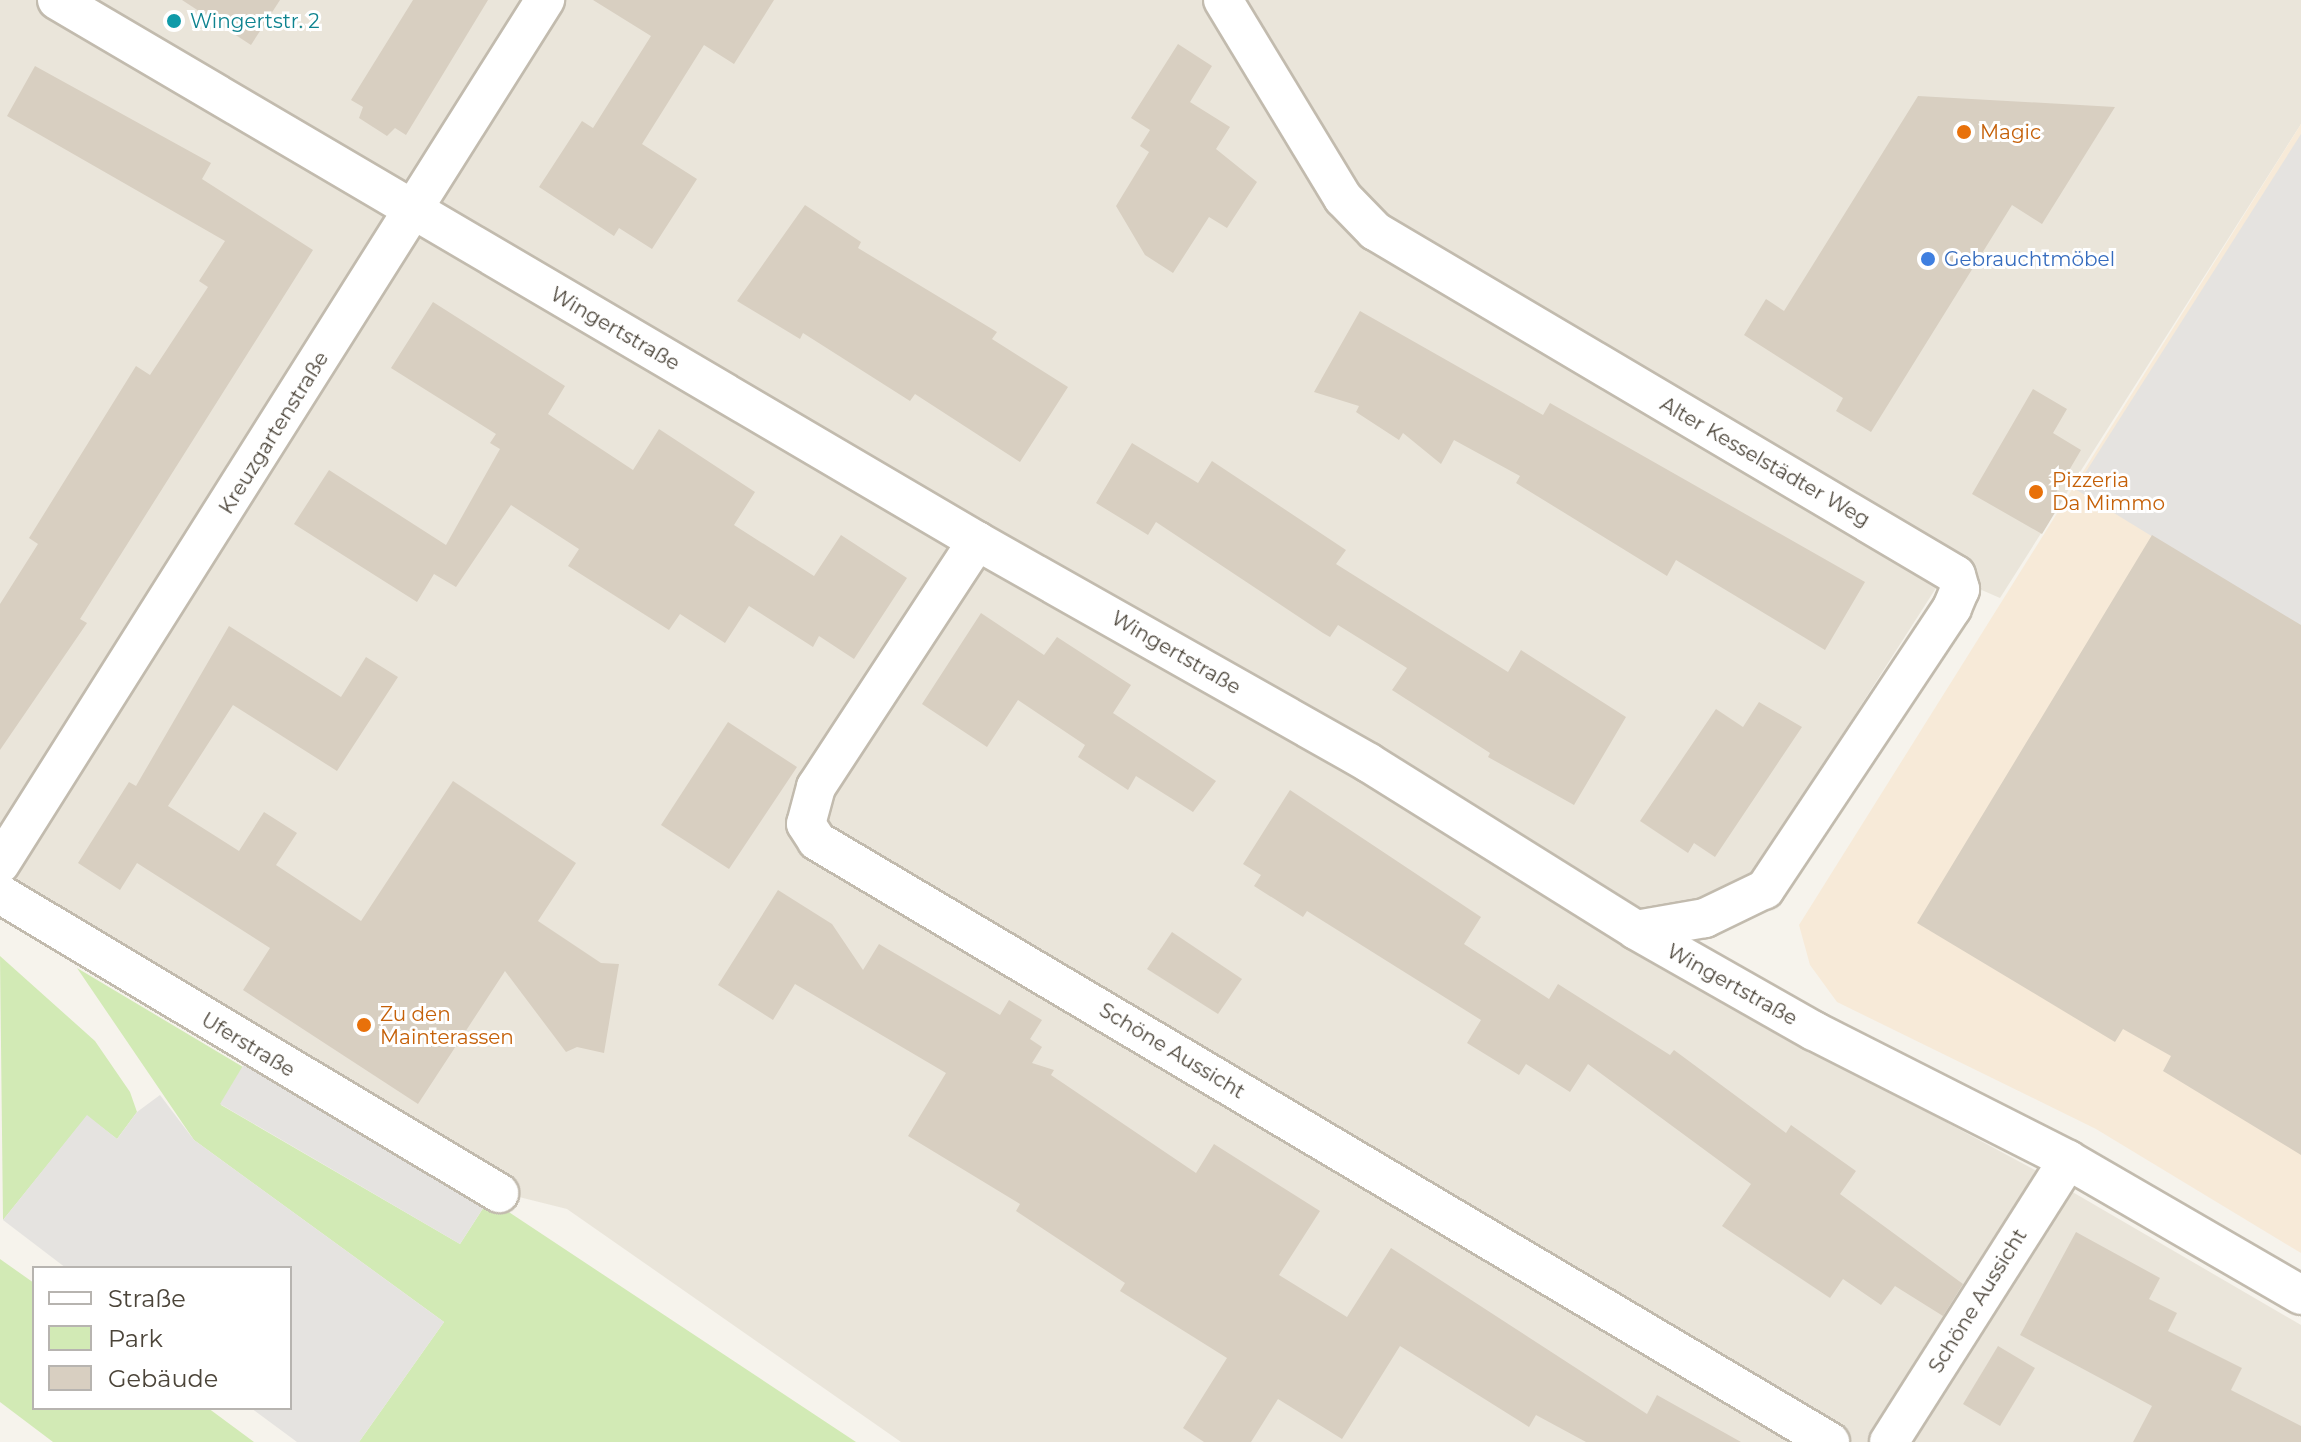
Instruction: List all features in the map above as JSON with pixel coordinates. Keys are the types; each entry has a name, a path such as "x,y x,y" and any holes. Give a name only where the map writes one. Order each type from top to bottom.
{"street":[{"name":"Wingertstraße","path":"57,0 977,541 1369,763 1636,930 1814,1031 2068,1160 2301,1295"},
{"name":"Kreuzgartenstraße","path":"0,864 415,212 545,0"},
{"name":"Alter Kesselstädter Weg","path":"1223,0 1343,198 1375,231 1956,575 1960,589 1952,608 1765,889 1705,918 1636,930"},
{"name":"Schöne Aussicht","path":"977,541 816,787 806,824 817,841 1830,1442"},
{"name":"Uferstraße","path":"0,894 499,1193"},
{"name":"Schöne Aussicht","path":"1889,1442 2068,1160"}],"shaded area":[{"path":"0,0 2301,0 2301,124 2000,598 1945,574 1751,877 1694,918 1656,966 2033,1169 2301,1325 2301,1442 901,1442 567,1209 499,1192 0,894"},
{"path":"2301,124 2301,1253 2096,1129 1837,1002 1810,965 1799,925"},
{"path":"2301,134 2301,628 2075,489"},
{"path":"253,1049 489,1199 460,1244 220,1104"},
{"path":"160,1095 194,1140 444,1322 359,1442 297,1442 254,1410 292,1410 292,1266 63,1266 3,1220 87,1115 117,1139 137,1112"}],"green space":[{"path":"0,956 95,1041 130,1092 137,1112 117,1139 87,1116 3,1220"},
{"path":"77,968 243,1067 221,1105 460,1244 489,1199 856,1442 359,1442 444,1322 194,1140"},
{"path":"0,1259 32,1282 32,1410 211,1410 254,1442 53,1442 0,1402"}],"building":[{"path":"182,0 280,0 251,45"},
{"path":"413,0 488,0 406,135 395,128 387,136 359,118 363,107 351,100"},
{"path":"593,0 774,0 734,64 704,45 642,144 697,179 652,249 619,228 614,236 539,187 582,121 593,128 651,36"},
{"path":"1178,44 1212,66 1190,102 1230,127 1216,149 1257,182 1227,228 1209,217 1173,273 1145,255 1116,206 1149,152 1140,146 1150,130 1131,118"},
{"path":"35,66 211,163 202,179 313,250 80,619 87,623 0,750 0,604 38,544 29,538 136,366 150,375 208,287 199,281 225,241 7,116"},
{"path":"1918,96 2115,107 2042,224 2012,205 1871,432 1836,411 1843,398 1744,335 1766,299 1784,311"},
{"path":"805,205 861,242 858,248 997,332 992,339 1068,387 1020,462 915,394 910,401 803,333 800,339 737,301"},
{"path":"433,302 565,386 548,414 633,470 659,429 755,492 734,525 814,576 841,535 907,578 854,659 819,636 813,647 749,606 725,643 680,614 669,630 568,566 579,549 511,505 456,587 434,574 417,602 294,524 329,470 446,545 500,449 490,443 496,434 391,368"},
{"path":"1360,311 1543,415 1550,403 1865,582 1825,650 1676,560 1667,576 1516,483 1520,476 1454,440 1441,464 1403,433 1399,440 1356,412 1359,406 1314,392"},
{"path":"2033,389 2067,409 2053,433 2081,450 2054,496 2062,501 2042,534 1972,494"},
{"path":"1132,443 1198,483 1212,461 1346,550 1336,564 1508,672 1521,650 1626,717 1574,805 1488,757 1490,753 1392,690 1407,668 1338,625 1330,637 1323,633 1156,522 1148,535 1096,503"},
{"path":"2152,535 2301,625 2301,1155 2163,1071 2171,1056 2123,1029 2115,1042 1917,923"},
{"path":"981,613 1044,655 1057,637 1131,685 1113,713 1216,781 1193,812 1136,776 1128,790 1078,757 1085,745 1018,700 987,747 922,704"},
{"path":"229,626 341,697 366,657 398,677 337,771 233,705 168,806 239,851 264,812 297,833 276,865 361,921 453,781 576,863 538,921 601,963 619,964 604,1053 577,1047 566,1052 505,971 418,1104 243,990 270,948 137,863 120,890 78,863 129,782 136,786"},
{"path":"1759,702 1802,727 1715,857 1694,843 1688,853 1640,821 1716,709 1743,727"},
{"path":"728,722 797,767 729,869 661,825"},
{"path":"1290,790 1481,917 1464,944 1549,999 1558,984 1670,1055 1674,1050 1786,1133 1791,1125 1856,1171 1840,1194 1963,1284 1943,1316 1895,1286 1881,1305 1843,1279 1830,1298 1722,1226 1751,1184 1588,1064 1570,1092 1526,1064 1519,1075 1467,1043 1481,1020 1307,911 1303,917 1254,886 1261,875 1243,864"},
{"path":"778,890 832,924 863,970 879,944 1000,1015 1009,1000 1042,1020 1030,1039 1042,1047 1032,1063 1054,1070 1051,1075 1196,1173 1214,1144 1320,1211 1279,1275 1347,1317 1391,1248 1647,1414 1657,1395 1741,1442 1586,1442 1536,1415 1529,1427 1400,1346 1342,1439 1278,1399 1251,1442 1204,1442 1183,1428 1227,1358 1120,1291 1125,1283 1016,1211 1020,1204 908,1136 946,1073 795,984 773,1020 718,985"},
{"path":"1172,932 1242,979 1218,1014 1147,969"},
{"path":"2076,1232 2160,1278 2149,1299 2177,1313 2168,1331 2242,1368 2231,1390 2301,1426 2301,1442 2133,1442 2152,1406 2020,1335"},
{"path":"1998,1346 2035,1368 2000,1426 1963,1404"}],"place":[{"name":"Wingertstr. 2","path":"174,21"},
{"name":"Magic","path":"1964,132"},
{"name":"Gebrauchtmöbel","path":"1928,259"},
{"name":"Pizzeria Da Mimmo","path":"2036,492"},
{"name":"Zu den Mainterassen","path":"364,1025"}]}
